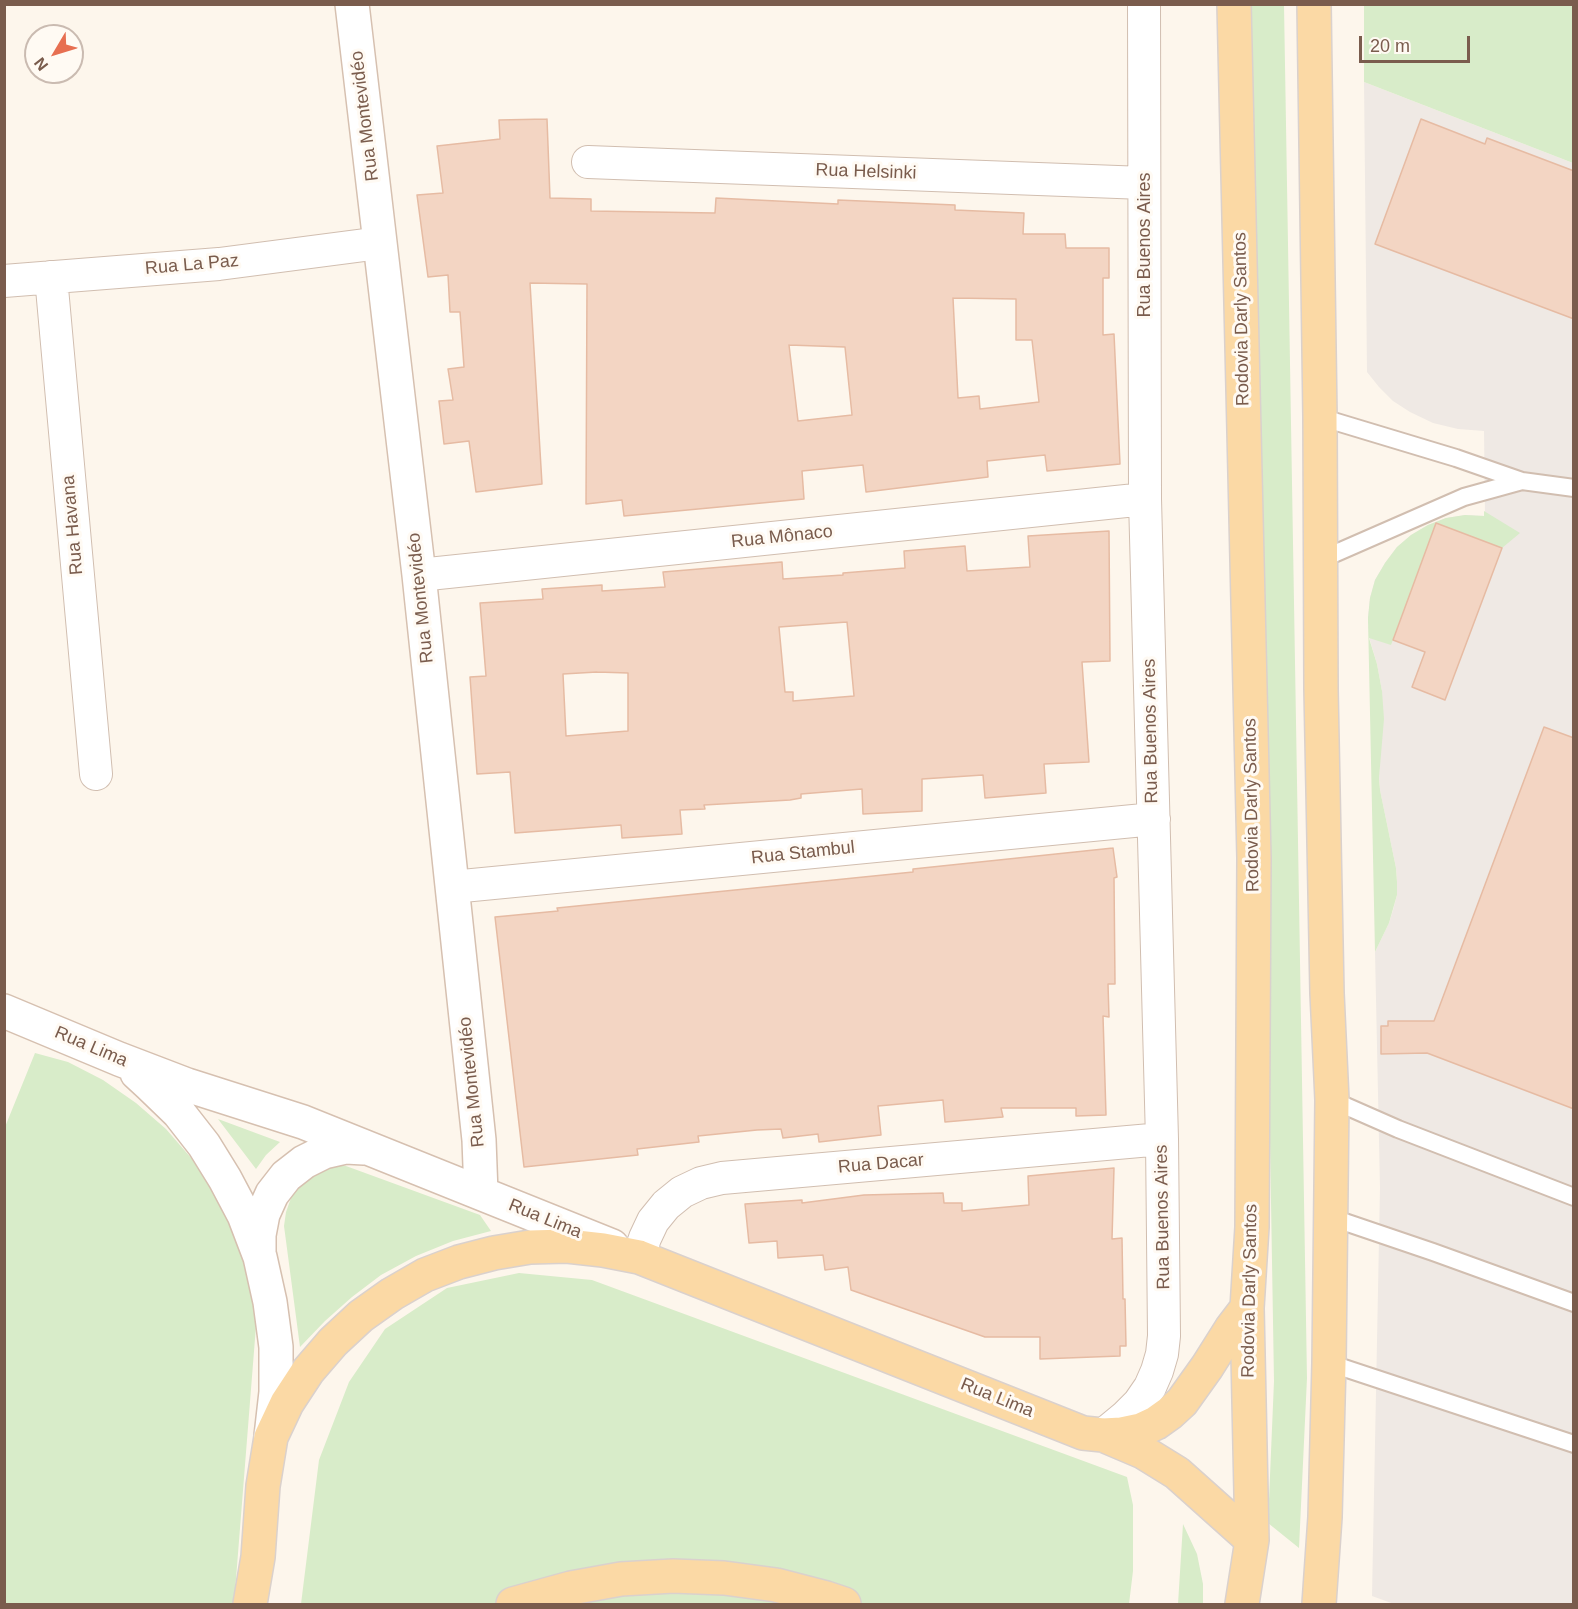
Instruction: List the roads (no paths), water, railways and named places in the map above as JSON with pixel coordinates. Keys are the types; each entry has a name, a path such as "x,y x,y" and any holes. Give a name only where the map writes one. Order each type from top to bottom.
{"main road":[{"name":"Rodovia Darly Santos","path":"1234,4 1254,858 1251,1227 1247,1308 1252,1540 1242,1605"},
{"path":"1314,4 1320,560 1327,982 1332,1100 1329,1363 1320,1604"},
{"path":"250,1605 258,1557 263,1486 271,1437 287,1403 308,1371 333,1342 361,1316 392,1294 425,1275 459,1262 494,1253 530,1247 567,1246 639,1257"},
{"name":"Rua Lima","path":"639,1257 1143,1452 1178,1473 1252,1540"},
{"path":"1093,1434 1122,1434 1141,1430 1170,1413 1182,1402 1247,1308"},
{"path":"513,1605 571,1588 621,1579 673,1576 724,1578 776,1585 844,1605"}],"street":[{"name":"Rua Montevidéo","path":"352,4 419,575 479,1140 481,1193"},
{"name":"Rua Buenos Aires","path":"1093,1434 1126,1416 1139,1403 1157,1371 1164,1336 1162,1140 1145,499 1144,4"},
{"name":"Rua Helsinki","path":"588,162 1144,183"},
{"name":"Rua La Paz","path":"4,281 219,264 380,243"},
{"name":"Rua Havana","path":"51,277 96,774"},
{"name":"Rua Mônaco","path":"419,575 1145,499"},
{"name":"Rua Stambul","path":"452,887 1154,819"},
{"name":"Rua Lima","path":"4,1011 188,1085 303,1122 639,1257"},
{"path":"119,1059 150,1084 179,1113 204,1145 244,1215 260,1257 270,1302 276,1347 276,1392 271,1437"},
{"name":"Rua Dacar","path":"639,1257 653,1221 666,1205 682,1192 701,1183 722,1178 1162,1140"},
{"path":"260,1257 259,1235 263,1214 272,1194 286,1176 304,1162 324,1152 346,1147 368,1148"}],"lane":[{"path":"1320,417 1456,458 1522,481 1574,488"},
{"path":"1320,560 1464,497 1522,481"},
{"path":"1332,1100 1398,1130 1574,1197"},
{"path":"1330,1217 1574,1303"},
{"path":"1329,1363 1574,1444"}]}
